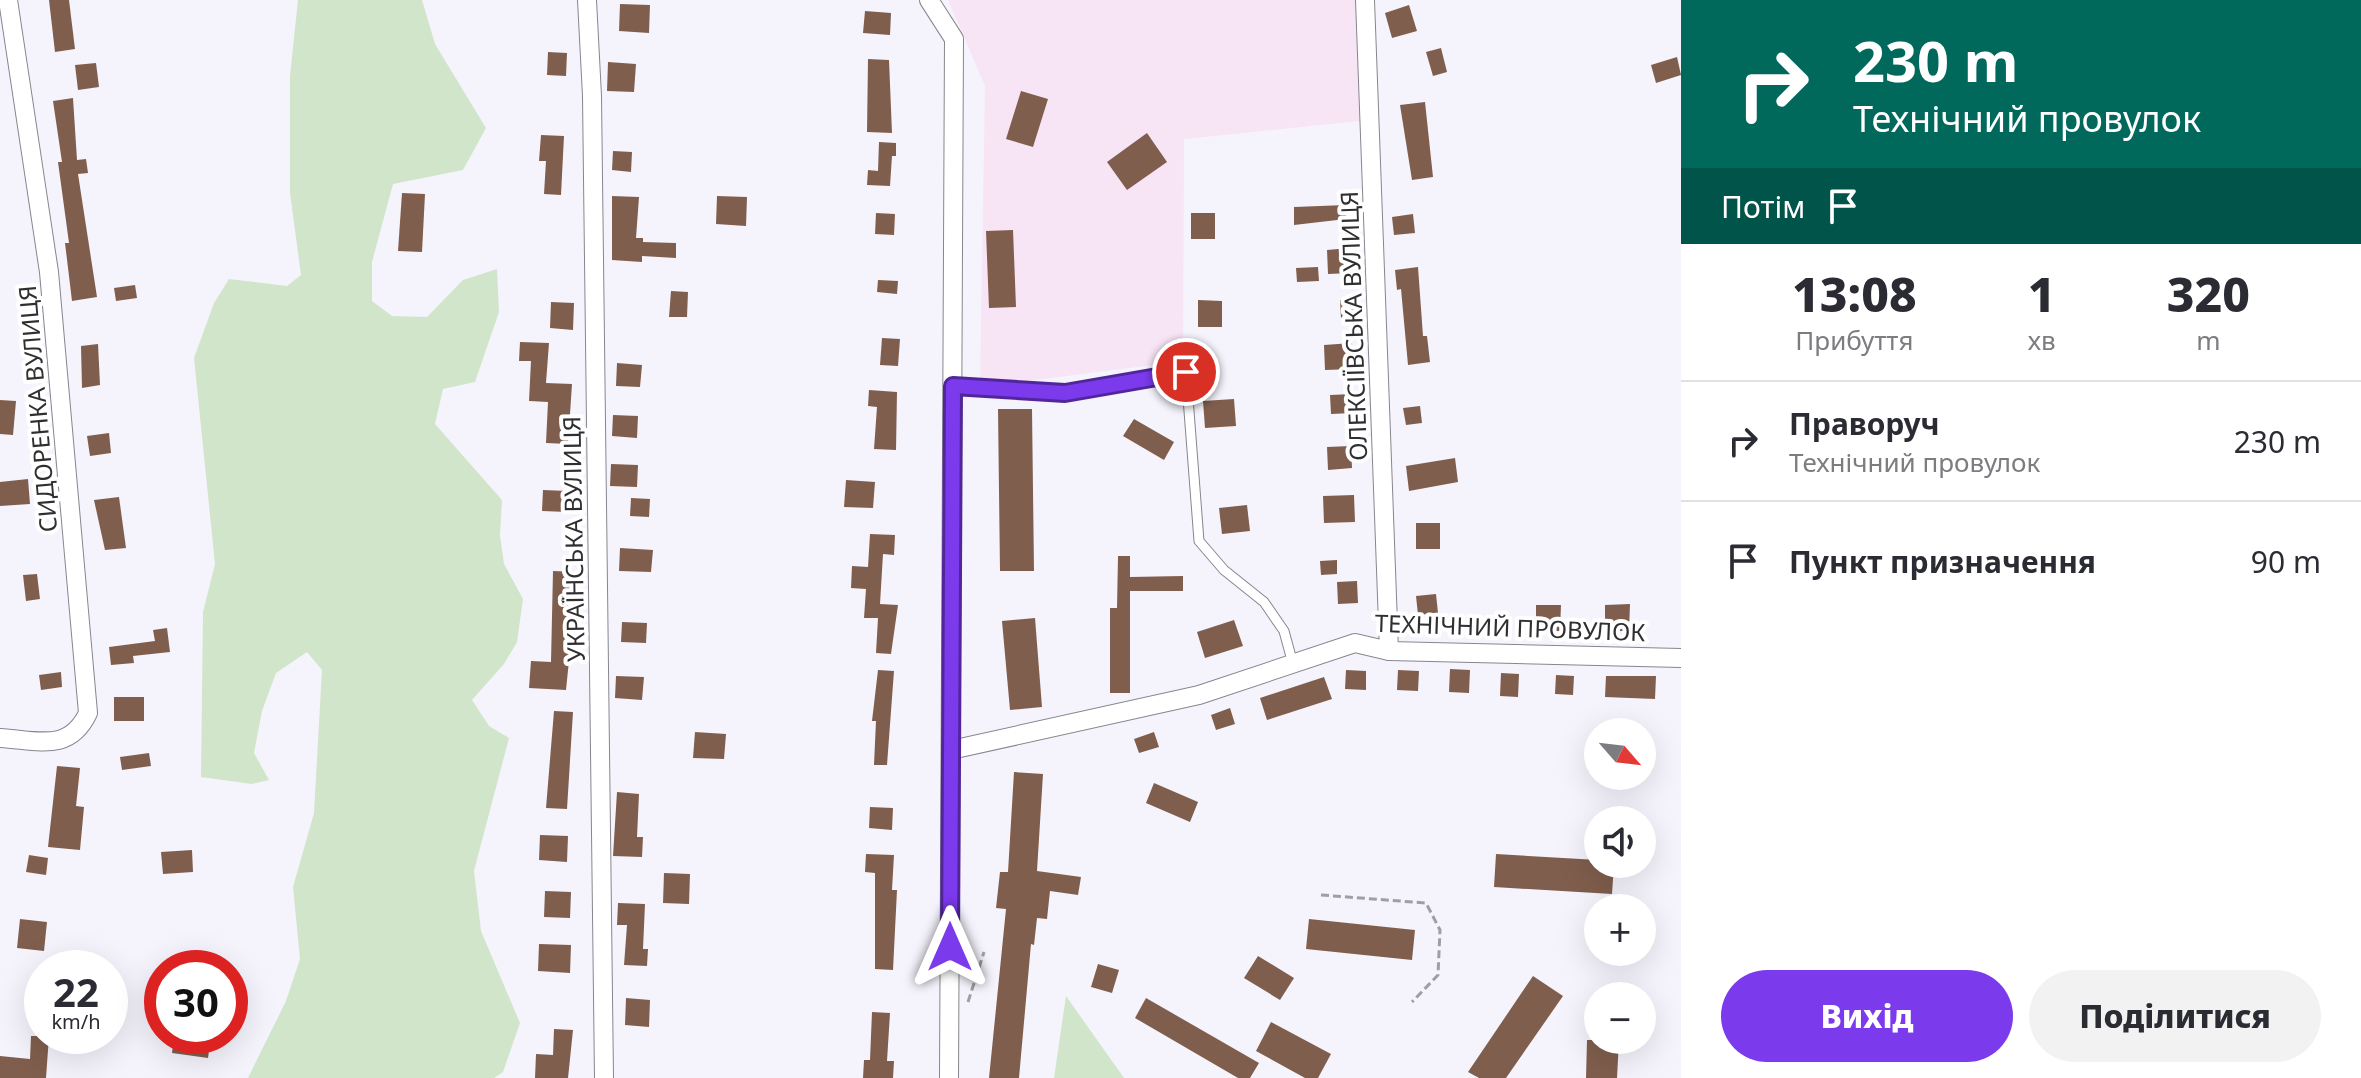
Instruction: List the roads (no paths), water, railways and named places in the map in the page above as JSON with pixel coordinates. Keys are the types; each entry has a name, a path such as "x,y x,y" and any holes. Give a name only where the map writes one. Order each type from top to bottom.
{"street":[{"name":"СИДОРЕНКА ВУЛИЦЯ","path":"0,738 62,741 80,731 88,713 49,272 27,106 8,0"},
{"name":"УКРАЇНСЬКА ВУЛИЦЯ","path":"587,0 592,96 604,1078"},
{"path":"929,0 954,39 949,1078"},
{"name":"ОЛЕКСІЇВСЬКА ВУЛИЦЯ","path":"1365,0 1389,651"},
{"name":"ТЕХНІЧНИЙ ПРОВУЛОК","path":"951,750 1199,695 1355,643 1389,651 1681,658"}],"lane":[{"path":"953,386 1065,393 1186,372 1199,541 1224,570 1264,602 1284,631 1293,664"}]}
